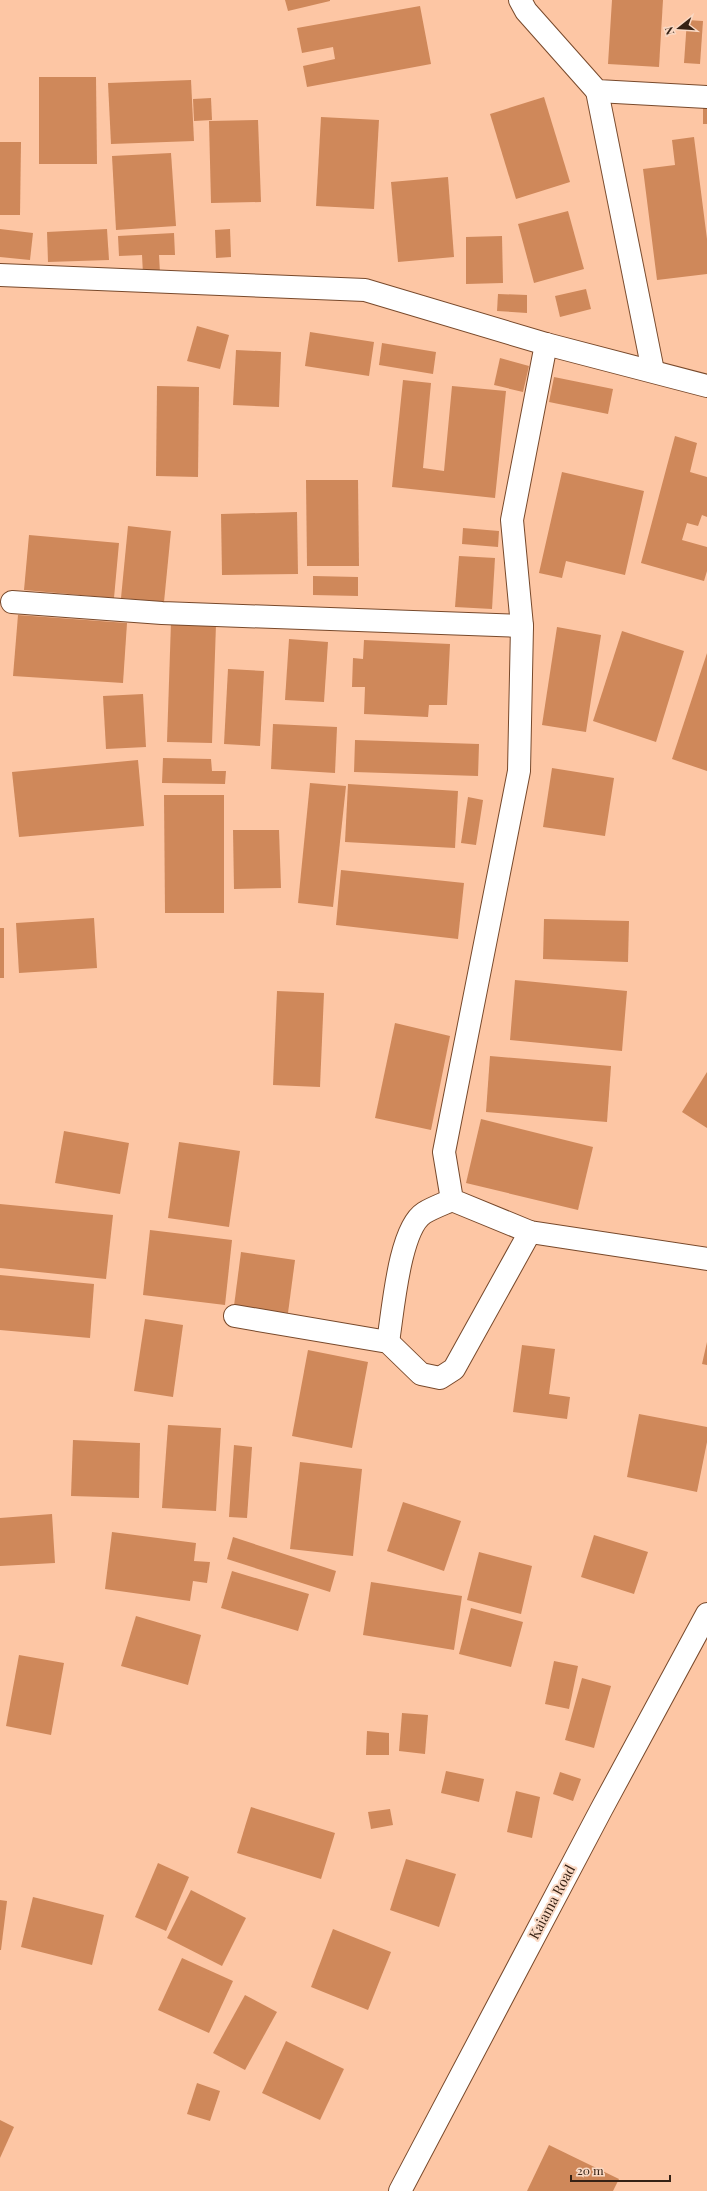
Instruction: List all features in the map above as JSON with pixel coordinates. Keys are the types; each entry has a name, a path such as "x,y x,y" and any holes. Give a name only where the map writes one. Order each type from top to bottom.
{"main road":[{"path":"520,0 526,11 597,91 653,371"},
{"path":"597,91 707,97"},
{"path":"0,275 365,290 546,344 707,386"},
{"path":"452,1200 444,1152 519,772 522,626 512,520 546,344"},
{"path":"12,602 162,613 522,626"},
{"path":"388,1342 405,1242 413,1226 423,1213 452,1200 530,1232 707,1259"},
{"path":"235,1316 388,1342 421,1374 440,1378 454,1370 530,1232"},
{"name":"Kaiama Road","path":"400,2191 601,1810 707,1614"}],"building":[{"path":"285,0 330,0 330,1 288,11"},
{"path":"612,0 663,0 659,67 608,64"},
{"path":"420,6 431,64 307,87 303,66 335,59 333,47 302,53 297,28"},
{"path":"687,20 703,21 700,64 684,63"},
{"path":"39,77 96,77 97,164 39,164"},
{"path":"191,80 194,141 111,144 108,83"},
{"path":"544,97 570,182 516,199 490,114"},
{"path":"211,98 212,120 194,121 193,99"},
{"path":"703,103 707,103 707,124 703,124"},
{"path":"321,117 379,120 374,209 316,206"},
{"path":"258,120 261,202 211,203 209,121"},
{"path":"694,137 707,239 707,274 657,280 643,169 675,165 672,140"},
{"path":"0,142 21,142 20,215 0,215"},
{"path":"171,153 176,226 116,230 112,156"},
{"path":"448,177 454,257 398,262 391,182"},
{"path":"568,211 584,269 534,283 518,224"},
{"path":"0,229 33,233 30,260 0,257"},
{"path":"107,229 109,260 48,262 47,232"},
{"path":"230,229 231,257 216,258 215,230"},
{"path":"174,233 175,255 159,255 160,273 143,274 142,255 119,256 118,236"},
{"path":"502,236 503,283 466,284 466,237"},
{"path":"586,289 591,309 560,317 555,296"},
{"path":"498,294 527,295 527,313 497,311"},
{"path":"197,326 229,335 220,369 187,361"},
{"path":"310,332 374,342 369,376 305,366"},
{"path":"382,343 436,352 433,374 379,365"},
{"path":"236,350 281,352 279,407 233,405"},
{"path":"500,358 529,366 523,392 494,385"},
{"path":"554,377 613,389 608,414 549,402"},
{"path":"403,380 431,383 423,468 444,471 452,386 506,391 495,498 392,487"},
{"path":"157,386 199,387 198,477 156,476"},
{"path":"675,436 697,443 690,472 707,477 707,517 702,515 698,526 687,523 682,540 707,547 707,571 704,581 641,563"},
{"path":"562,472 644,491 625,575 566,561 562,578 539,573"},
{"path":"306,480 358,480 359,566 307,566"},
{"path":"297,512 298,574 222,575 221,514"},
{"path":"128,526 171,531 164,602 121,598"},
{"path":"463,528 499,531 498,547 462,544"},
{"path":"29,535 119,543 114,598 24,590"},
{"path":"459,556 495,558 492,609 455,607"},
{"path":"313,576 358,577 358,596 313,595"},
{"path":"18,615 127,623 123,683 13,676"},
{"path":"171,622 216,624 212,743 167,742"},
{"path":"557,627 601,635 586,732 542,725"},
{"path":"622,631 684,651 656,742 593,721"},
{"path":"289,639 328,642 324,702 285,700"},
{"path":"364,640 450,644 447,705 429,705 428,717 364,714 365,687 352,687 353,658 363,659"},
{"path":"707,653 707,771 672,759"},
{"path":"228,669 264,671 260,746 224,744"},
{"path":"143,694 146,747 106,749 103,696"},
{"path":"273,724 337,727 335,773 271,769"},
{"path":"355,740 479,744 478,776 354,772"},
{"path":"163,758 211,759 212,771 226,771 225,784 162,783"},
{"path":"138,760 144,826 19,837 12,772"},
{"path":"552,768 614,778 605,836 543,827"},
{"path":"310,783 346,786 333,907 298,903"},
{"path":"348,784 458,791 455,848 345,842"},
{"path":"164,795 224,795 224,913 165,913"},
{"path":"468,797 483,800 476,845 461,843"},
{"path":"233,830 279,830 281,888 234,889"},
{"path":"341,870 464,883 458,939 336,925"},
{"path":"94,918 97,968 19,973 16,923"},
{"path":"544,919 629,921 628,962 543,959"},
{"path":"0,928 4,928 4,978 0,978"},
{"path":"515,980 627,991 622,1051 510,1040"},
{"path":"277,991 324,993 320,1087 273,1085"},
{"path":"395,1023 450,1036 431,1130 375,1118"},
{"path":"490,1056 611,1066 607,1122 486,1112"},
{"path":"707,1072 707,1128 682,1112"},
{"path":"481,1119 593,1147 578,1210 466,1183"},
{"path":"64,1131 129,1143 120,1194 55,1183"},
{"path":"179,1142 240,1151 229,1227 168,1218"},
{"path":"0,1204 113,1215 106,1279 0,1268"},
{"path":"150,1230 232,1240 225,1305 143,1295"},
{"path":"241,1252 295,1260 288,1313 234,1306"},
{"path":"0,1275 94,1284 90,1338 0,1330"},
{"path":"145,1319 183,1325 173,1397 134,1391"},
{"path":"707,1342 707,1365 702,1364"},
{"path":"522,1345 555,1349 549,1394 570,1397 567,1419 513,1412"},
{"path":"308,1350 368,1362 352,1448 292,1436"},
{"path":"639,1414 707,1427 707,1442 697,1492 627,1477"},
{"path":"168,1425 221,1428 216,1511 162,1508"},
{"path":"73,1440 140,1443 139,1498 71,1496"},
{"path":"234,1445 252,1447 247,1518 229,1517"},
{"path":"300,1462 362,1469 353,1556 290,1549"},
{"path":"403,1502 461,1521 444,1571 387,1551"},
{"path":"52,1514 55,1563 0,1566 0,1518"},
{"path":"112,1532 196,1543 194,1561 210,1562 207,1583 193,1581 190,1601 105,1589"},
{"path":"594,1535 648,1552 634,1594 581,1577"},
{"path":"233,1537 336,1571 330,1592 227,1559"},
{"path":"479,1552 532,1566 521,1614 467,1600"},
{"path":"232,1571 309,1594 298,1631 221,1608"},
{"path":"371,1582 462,1596 454,1650 363,1635"},
{"path":"471,1608 523,1622 511,1667 459,1654"},
{"path":"136,1616 201,1635 188,1685 121,1666"},
{"path":"19,1655 64,1663 51,1735 6,1726"},
{"path":"554,1661 578,1666 569,1709 545,1704"},
{"path":"582,1678 611,1686 594,1748 565,1740"},
{"path":"402,1713 428,1715 425,1754 399,1751"},
{"path":"367,1731 389,1733 389,1755 366,1755"},
{"path":"446,1771 484,1779 479,1802 441,1793"},
{"path":"560,1772 581,1779 573,1801 553,1794"},
{"path":"516,1791 540,1797 532,1838 507,1832"},
{"path":"251,1807 335,1833 321,1879 237,1853"},
{"path":"390,1809 393,1825 371,1829 368,1812"},
{"path":"406,1859 456,1874 439,1927 390,1910"},
{"path":"158,1863 189,1877 166,1931 135,1917"},
{"path":"191,1890 246,1918 222,1966 167,1938"},
{"path":"33,1897 104,1915 92,1965 21,1947"},
{"path":"0,1900 7,1901 1,1950 0,1950"},
{"path":"333,1929 391,1952 368,2010 311,1987"},
{"path":"182,1958 233,1981 209,2033 158,2010"},
{"path":"245,1995 277,2012 245,2070 213,2053"},
{"path":"286,2041 344,2069 320,2120 262,2093"},
{"path":"197,2083 220,2091 210,2121 187,2114"},
{"path":"0,2120 14,2127 0,2158"},
{"path":"549,2145 619,2179 613,2191 527,2191"}]}
